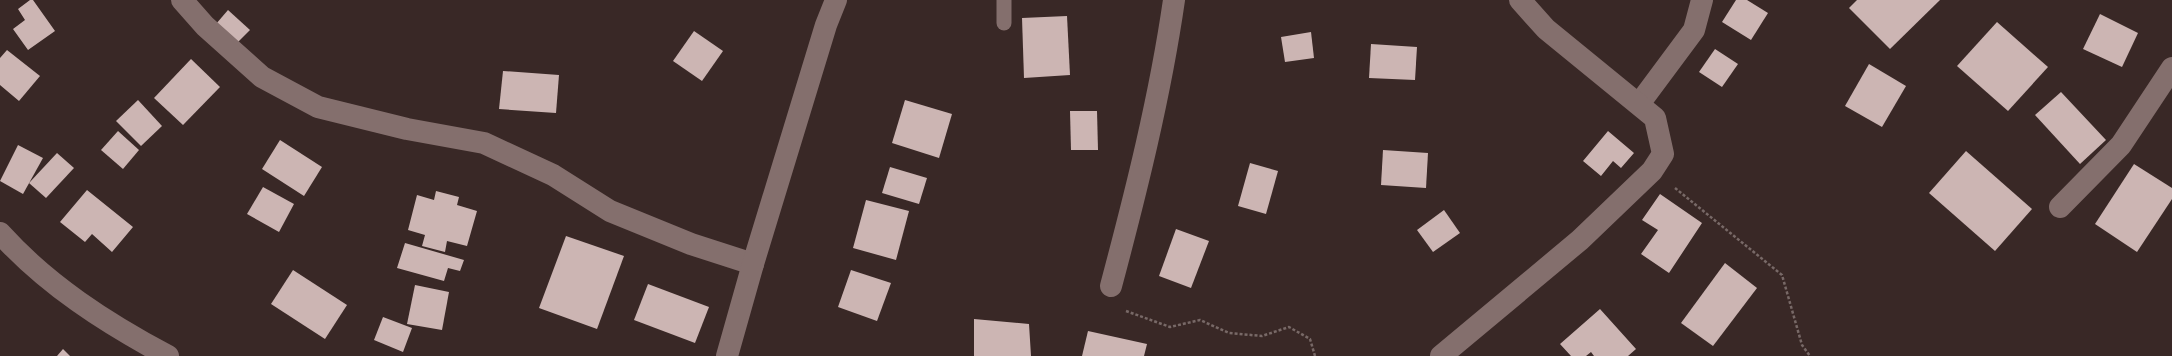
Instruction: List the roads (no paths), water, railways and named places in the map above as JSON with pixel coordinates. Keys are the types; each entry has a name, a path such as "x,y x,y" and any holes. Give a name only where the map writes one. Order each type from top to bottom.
{"street":[{"path":"182,0 205,26 262,77 318,107 407,129 484,143 553,175 610,211 691,244 753,264"},
{"path":"727,356 753,264 826,25 836,0"},
{"path":"1111,286 1137,187 1170,34 1174,0"},
{"path":"1441,356 1580,240 1652,170 1663,154 1656,118 1546,29 1520,0"},
{"path":"1639,104 1694,30 1702,0"},
{"path":"2060,206 2121,145 2172,68"},
{"path":"0,233 14,249 78,303 168,356"}],"lane":[{"path":"1004,0 1004,23"}]}
